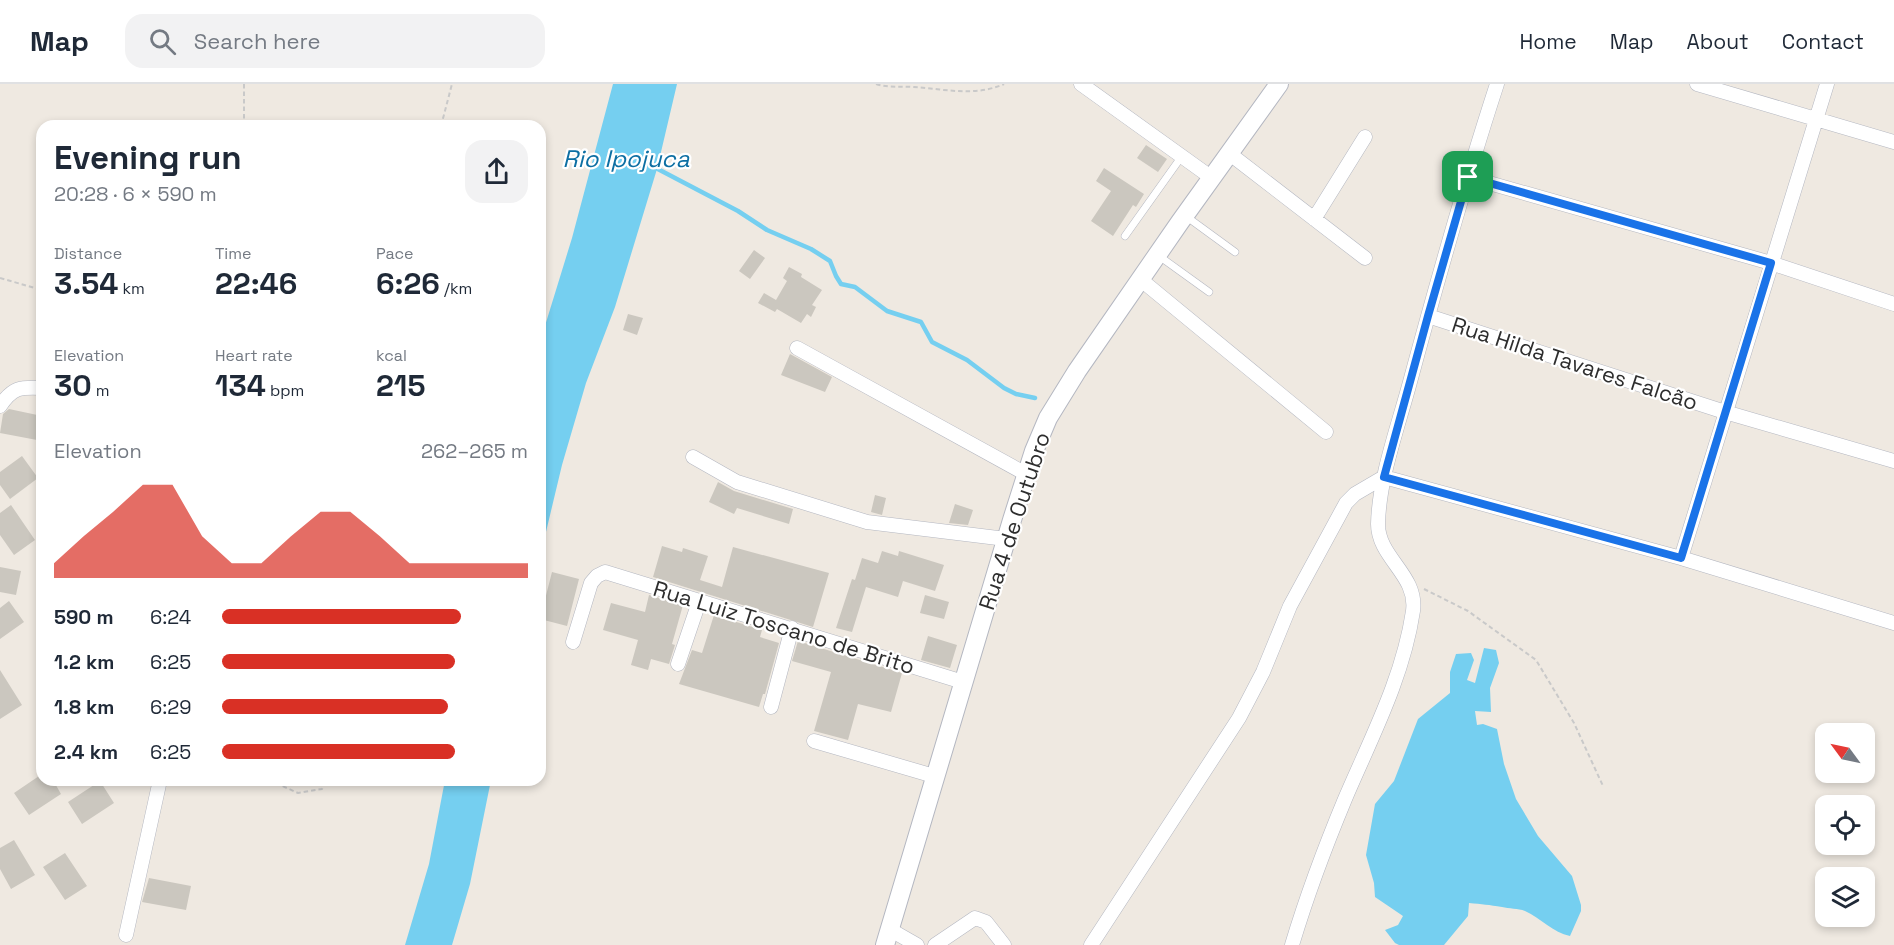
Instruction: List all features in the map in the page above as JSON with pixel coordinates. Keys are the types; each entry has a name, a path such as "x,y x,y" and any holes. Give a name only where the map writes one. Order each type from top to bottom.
{"main road":[{"name":"Rua 4 de Outubro","path":"887,937 1026,474 1048,418 1077,370 1279,84"}],"street":[{"path":"1081,84 1212,178"},
{"path":"1292,945 1304,903 1345,800 1390,698 1407,638 1413,595 1408,581 1383,546 1379,535 1378,524 1384,477 1428,316 1497,84"},
{"path":"1697,84 1894,142"},
{"path":"1681,558 1827,84"},
{"path":"1314,219 1365,137"},
{"path":"1230,154 1365,258"},
{"path":"1468,177 1771,263 1894,304"},
{"path":"1140,279 1326,432"},
{"name":"Rua Hilda Tavares Falcão","path":"1428,316 1725,412 1894,461"},
{"path":"797,348 1026,474"},
{"path":"0,406 9,393 22,387 36,388"},
{"path":"693,457 737,482 867,522 1006,539"},
{"path":"1091,945 1239,717 1263,672 1290,606 1346,503 1355,494 1384,477 1681,558 1894,623"},
{"name":"Rua Luiz Toscano de Brito","path":"573,642 591,583 597,576 606,572 963,682"},
{"path":"678,664 699,602"},
{"path":"771,707 792,628"},
{"path":"814,741 934,776"},
{"path":"126,935 159,786"},
{"path":"935,945 975,918 986,922 1004,945"},
{"path":"887,937 917,945"}],"lane":[{"path":"1125,236 1182,156"},
{"path":"1185,215 1235,252"},
{"path":"1157,255 1209,292"}],"path":[{"path":"244,84 244,120"},
{"path":"443,120 452,84"},
{"path":"876,84 972,92 1004,84"},
{"path":"0,278 36,288"},
{"path":"1408,581 1468,612 1536,660 1575,723 1603,786"},
{"path":"282,786 298,793 322,789 324,786"}],"water":[{"name":"Rio Ipojuca","path":"613,84 677,84 657,169 615,307 586,383 562,465 546,532 546,322 572,238"},
{"path":"1484,648 1496,650 1499,663 1490,688 1491,712 1475,711 1477,725 1483,724 1497,729 1504,764 1516,799 1538,836 1572,876 1581,911 1570,936 1558,932 1522,910 1469,903 1468,916 1444,945 1399,945 1385,930 1398,925 1403,916 1375,897 1374,883 1366,855 1375,804 1394,781 1418,719 1450,693 1450,672 1456,654 1471,653 1474,660 1467,680 1475,683"},
{"path":"444,786 490,786 470,884 452,945 405,945 429,864"}],"building":[{"path":"1146,145 1167,159 1158,172 1137,158"},
{"path":"1104,168 1144,194 1136,207 1133,205 1113,236 1091,221 1111,191 1096,181"},
{"path":"754,250 765,258 750,279 739,271"},
{"path":"789,267 822,290 812,305 816,307 811,317 807,314 801,323 777,309 775,312 758,303 764,293 776,300 787,281 783,278"},
{"path":"628,314 643,318 637,335 623,330"},
{"path":"790,354 832,377 825,392 781,375"},
{"path":"9,409 36,415 36,440 0,433 3,414"},
{"path":"22,456 36,475 36,480 10,499 0,485 0,472"},
{"path":"718,482 734,491 793,509 789,524 737,508 734,514 709,502"},
{"path":"875,495 886,498 882,515 871,512"},
{"path":"955,504 973,510 968,525 949,523"},
{"path":"11,505 35,540 14,555 0,535 0,513"},
{"path":"662,546 682,552 683,548 708,556 700,580 722,587 733,547 829,573 813,627 653,577"},
{"path":"882,551 898,556 899,551 944,565 935,591 903,581 898,597 866,587 852,632 836,628 852,579 855,580 862,558 878,563"},
{"path":"0,567 21,571 16,595 0,592"},
{"path":"552,572 579,579 567,626 546,621 546,596"},
{"path":"649,595 683,605 669,664 651,659 648,670 631,665 638,640 603,630 611,603 645,612"},
{"path":"925,595 949,602 944,619 920,613"},
{"path":"9,601 24,622 0,639 0,608"},
{"path":"714,615 762,630 760,637 779,643 765,694 763,694 759,707 679,684 692,650 702,653"},
{"path":"928,636 957,645 950,668 921,660"},
{"path":"798,641 902,673 891,712 858,704 848,740 814,731 831,672 792,661"},
{"path":"0,670 22,705 0,719"},
{"path":"36,778 36,786 56,786 61,794 29,815 14,793"},
{"path":"92,786 103,786 114,803 82,824 68,802"},
{"path":"14,840 35,875 11,889 0,869 0,848"},
{"path":"65,853 87,886 65,900 43,867"},
{"path":"149,878 191,886 186,910 142,902"}],"waterway":[{"path":"654,167 738,211 767,230 811,249 830,261 841,284 855,287 887,311 921,322 932,342 967,360 1004,388 1016,394 1035,398"}],"route":[{"path":"1468,177 1771,263 1681,558 1384,477 1468,177"}]}
